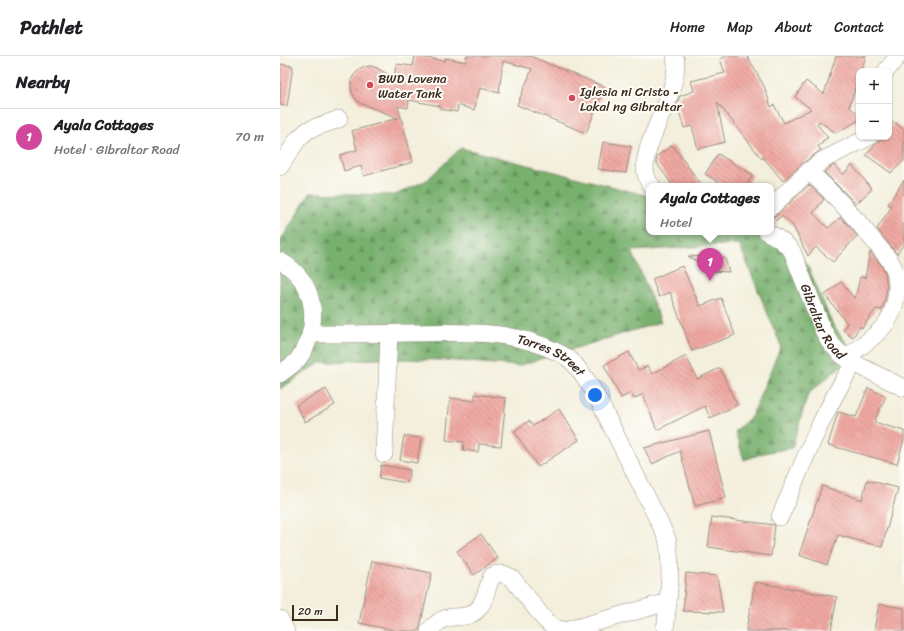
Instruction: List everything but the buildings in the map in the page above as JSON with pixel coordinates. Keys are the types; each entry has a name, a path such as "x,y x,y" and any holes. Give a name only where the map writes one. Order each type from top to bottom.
{"street":[{"path":"650,183 646,178 645,165 648,150 668,100 674,80 675,56"},
{"path":"888,68 898,56"},
{"path":"280,167 298,139 308,130 339,119"},
{"path":"774,204 809,171 824,160 863,140"},
{"path":"780,517 817,431 850,361 883,327 892,313 896,295 896,274 890,261 854,216 833,193 809,171"},
{"name":"Gibraltar Road","path":"773,235 779,238 792,251 823,330 831,344 850,361 904,388"},
{"path":"280,261 290,266 305,285 313,309 312,334 299,359 280,374"},
{"name":"Torres Street","path":"312,334 493,334 536,343 567,358 585,378 597,396 667,538 670,567 665,631"},
{"path":"384,454 389,334"},
{"path":"429,631 436,623 442,620 466,616 480,607 486,595 492,576 497,573 506,574 512,578 545,620 554,628 565,631 668,602"},
{"path":"280,619 286,631"}],"green space":[{"path":"461,148 646,195 646,235 774,235 774,233 792,240 809,269 833,325 855,354 808,394 792,448 764,453 744,460 735,431 751,417 781,346 739,244 632,251 661,322 518,366 444,360 376,359 320,363 280,389 280,238 283,237 310,193 395,195 427,180"}],"place":[{"name":"BWD Lovena Water Tank","path":"370,85"},
{"name":"Iglesia ni Cristo - Lokal ng Gibraltar","path":"572,98"},
{"name":"Ayala Cottages","path":"710,281"}]}
